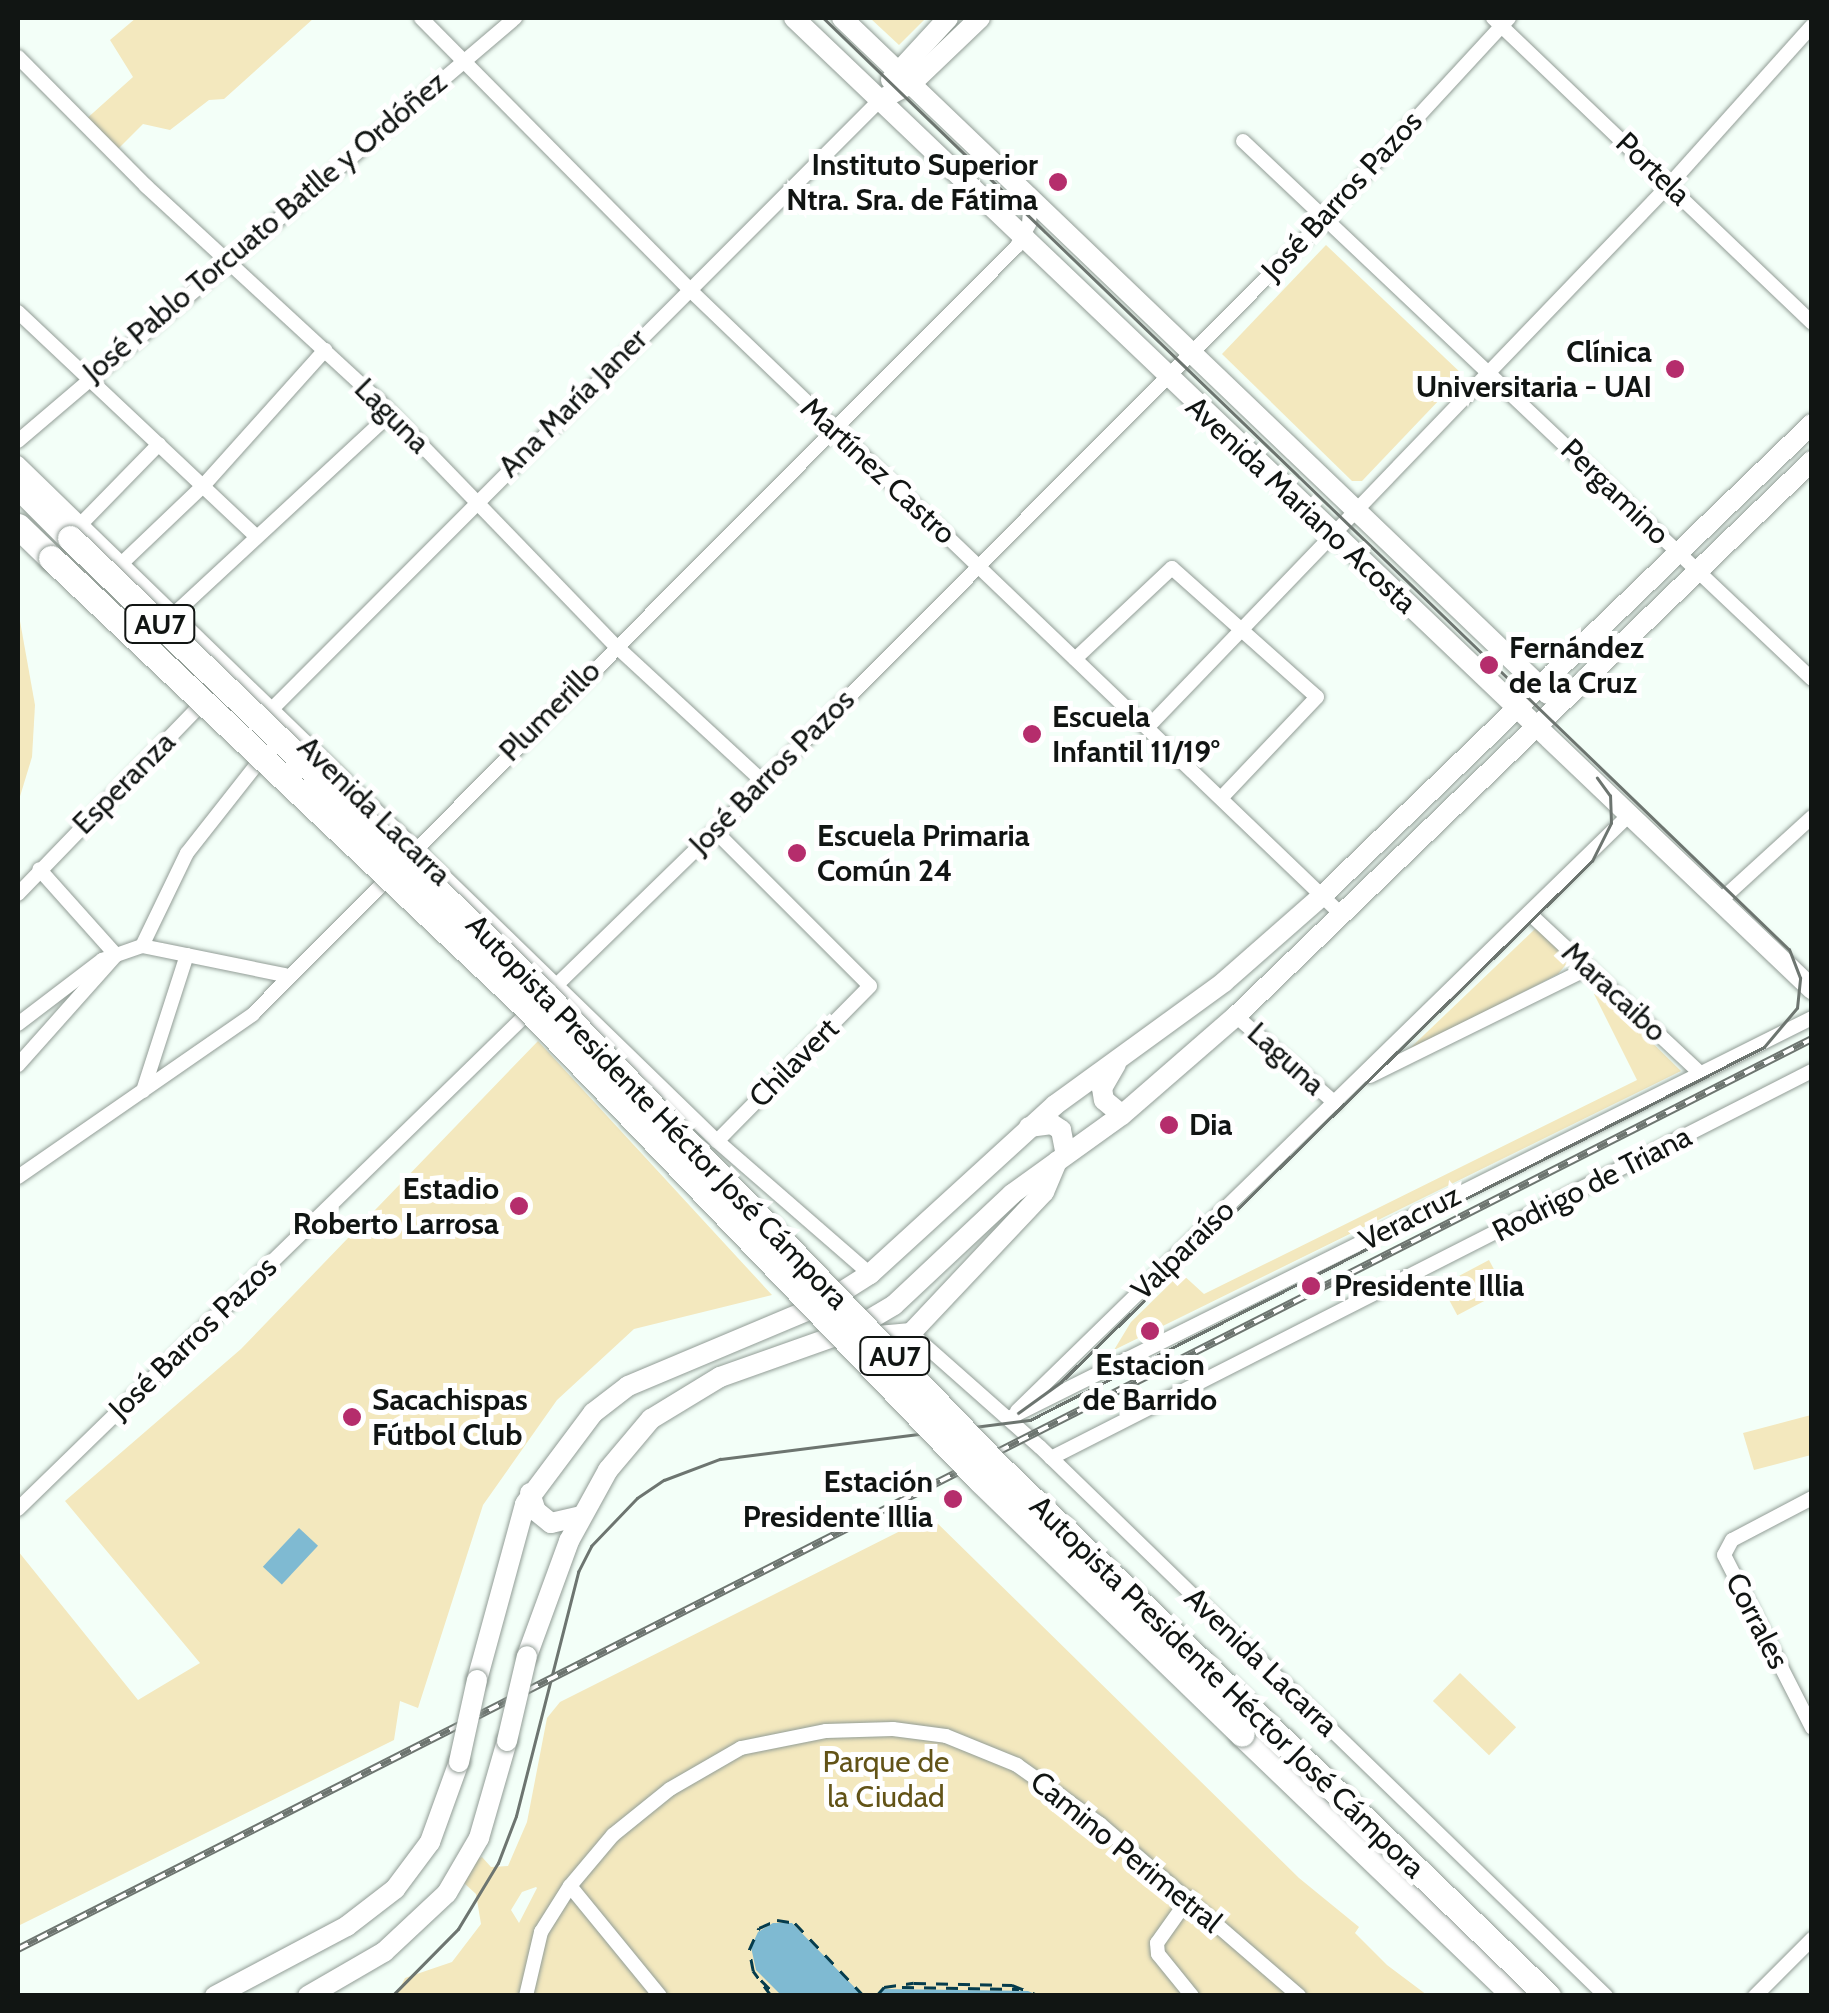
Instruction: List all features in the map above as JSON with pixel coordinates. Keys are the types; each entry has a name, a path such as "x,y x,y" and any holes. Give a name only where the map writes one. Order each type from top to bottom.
{"highway":[{"name":"Autopista Presidente Héctor José Cámpora","path":"18,486 75,531 554,1002 994,1463 1547,1995"},
{"name":"Autopista Presidente Héctor José Cámpora","path":"18,526 526,1006 981,1481 1515,1996"}],"main road":[{"name":"Avenida Mariano Acosta","path":"794,18 1167,378 1812,988"},
{"name":"Avenida Mariano Acosta","path":"842,18 1560,706"},
{"path":"904,76 948,18"},
{"path":"880,100 904,76 980,18"},
{"path":"215,1996 346,1926 395,1889 430,1842 460,1762 477,1680 530,1494 572,1435 612,1397 821,1305 870,1274 1030,1127 1224,982 1323,896 1812,424"},
{"path":"308,1996 384,1952 448,1893 479,1838 552,1576 582,1516 626,1444 666,1408 720,1377 850,1331 894,1306 981,1221 1122,1115 1236,1016 1812,461"},
{"path":"1122,1115 1104,1100 1102,1088 1124,1055"},
{"path":"850,1331 893,1340 911,1333 1044,1192 1062,1158 1061,1130 1052,1124 1030,1127"},
{"path":"530,1494 536,1511 551,1522 582,1516"}],"street":[{"name":"Martínez Castro","path":"421,18 689,290 1343,916"},
{"name":"José Pablo Torcuato Batlle y Ordóñez","path":"18,440 226,258 515,18"},
{"name":"Portela","path":"1501,20 1812,323"},
{"name":"José Barros Pazos","path":"18,1509 715,831 761,780 1192,353 1501,20"},
{"path":"1148,727 1334,536 1486,370 1670,184 1812,26"},
{"name":"Laguna","path":"18,57 478,499 616,646 761,780"},
{"name":"Ana María Janer","path":"270,710 880,100"},
{"name":"Pergamino","path":"1243,142 1812,678"},
{"path":"1023,238 1031,197"},
{"name":"Plumerillo","path":"18,1177 253,1014 285,975 1023,238"},
{"path":"18,312 258,537"},
{"path":"120,565 203,486 325,350"},
{"path":"172,616 389,415"},
{"path":"75,531 159,444"},
{"name":"Avenida Lacarra","path":"18,463 75,531 120,565 717,1140 870,1274"},
{"path":"1075,660 1172,568 1318,696 1222,797"},
{"name":"Esperanza","path":"18,894 231,673"},
{"path":"142,946 208,819 288,728"},
{"name":"Valparaíso","path":"1008,1418 1629,815"},
{"path":"1721,900 1812,817"},
{"name":"Chilavert","path":"715,831 870,986 717,1140"},
{"path":"39,869 116,956"},
{"name":"Maracaibo","path":"1528,913 1699,1072"},
{"path":"18,1024 116,956 142,946 285,975"},
{"path":"18,1065 116,956"},
{"path":"143,1091 187,956"},
{"name":"Valparaíso","path":"1357,1081 1589,968"},
{"name":"Laguna","path":"1236,1016 1335,1103"},
{"name":"Veracruz","path":"1008,1418 1812,1018"},
{"name":"Rodrigo de Triana","path":"1051,1458 1812,1071"},
{"name":"Avenida Lacarra","path":"911,1333 1051,1458 1606,1996"},
{"name":"Corrales","path":"1812,1498 1732,1540 1724,1555 1812,1728"},
{"name":"Camino Perimetral","path":"526,1996 540,1932 570,1886 643,1809 740,1748 826,1731 893,1729 946,1736 1017,1765 1189,1898 1299,1996"},
{"path":"570,1886 660,1996"},
{"path":"1189,1898 1157,1942 1158,1954 1192,1996"},
{"path":"1755,1996 1812,1938"}],"green space":[{"path":"136,18 314,18 224,99 209,100 170,130 143,124 116,151 84,121 133,77 110,40"},
{"path":"870,18 926,18 899,45"},
{"path":"1326,245 1463,375 1362,481 1352,481 1222,354"},
{"path":"18,610 35,705 32,757 18,803"},
{"path":"1536,928 1569,961 1558,974 1404,1054"},
{"path":"1601,992 1681,1071 1114,1350 1131,1322 1181,1273 1204,1294 1637,1080 1594,994"},
{"name":"Sacachispas Fútbol Club","path":"538,1041 772,1295 634,1329 557,1400 483,1505 418,1708 400,1701 394,1740 18,1926 18,1551 138,1700 200,1663 65,1501 241,1349"},
{"path":"1489,1260 1505,1290 1457,1315 1441,1285"},
{"path":"1811,1415 1811,1455 1754,1470 1743,1433"},
{"name":"Parque de la Ciudad","path":"930,1516 1299,1878 1359,1927 1355,1933 1387,1965 1427,1995 396,1996 405,1978 452,1962 481,1924 476,1894 464,1883 471,1862 482,1857 491,1867 508,1866 527,1822 547,1718 560,1702","holes":["537,1888 519,1923 511,1910 522,1892"]},
{"path":"1460,1673 1516,1727 1489,1755 1433,1701"}],"water":[{"path":"299,1528 318,1546 282,1584 263,1567"},
{"path":"773,1923 792,1923 862,1995 781,1995 756,1970 751,1947 758,1932"},
{"path":"883,1989 1028,1991 1037,1995 879,1995"}],"ferry route":[{"path":"771,1996 753,1971 749,1950 759,1928 777,1920 795,1923 864,1996"},
{"path":"761,1980 777,1996"},
{"path":"876,1996 884,1987 914,1983 1012,1985 1041,1996"},
{"path":"902,1987 1019,1989"}],"tram line":[{"path":"392,1996 458,1929 498,1863 516,1816 578,1572 591,1546 637,1498 664,1480 720,1459 1030,1420 1764,1047 1797,1008 1800,978 1789,950 823,18"},
{"path":"1018,1413 1061,1382 1592,861 1611,823 1610,796 1597,778"}],"railway":[{"path":"18,1949 1812,1039"}],"place":[{"name":"Instituto Superior Ntra. Sra. de Fátima","path":"1058,182"},
{"name":"Clínica Universitaria - UAI","path":"1675,369"},
{"name":"Fernández de la Cruz","path":"1489,665"},
{"name":"Escuela Infantil 11/19°","path":"1032,734"},
{"name":"Escuela Primaria Común 24","path":"797,853"},
{"name":"Dia","path":"1169,1125"},
{"name":"Estadio Roberto Larrosa","path":"519,1206"},
{"name":"Presidente Illia","path":"1311,1286"},
{"name":"Estacion de Barrido","path":"1150,1331"},
{"name":"Sacachispas Fútbol Club","path":"352,1417"},
{"name":"Estación Presidente Illia","path":"953,1499"}]}
